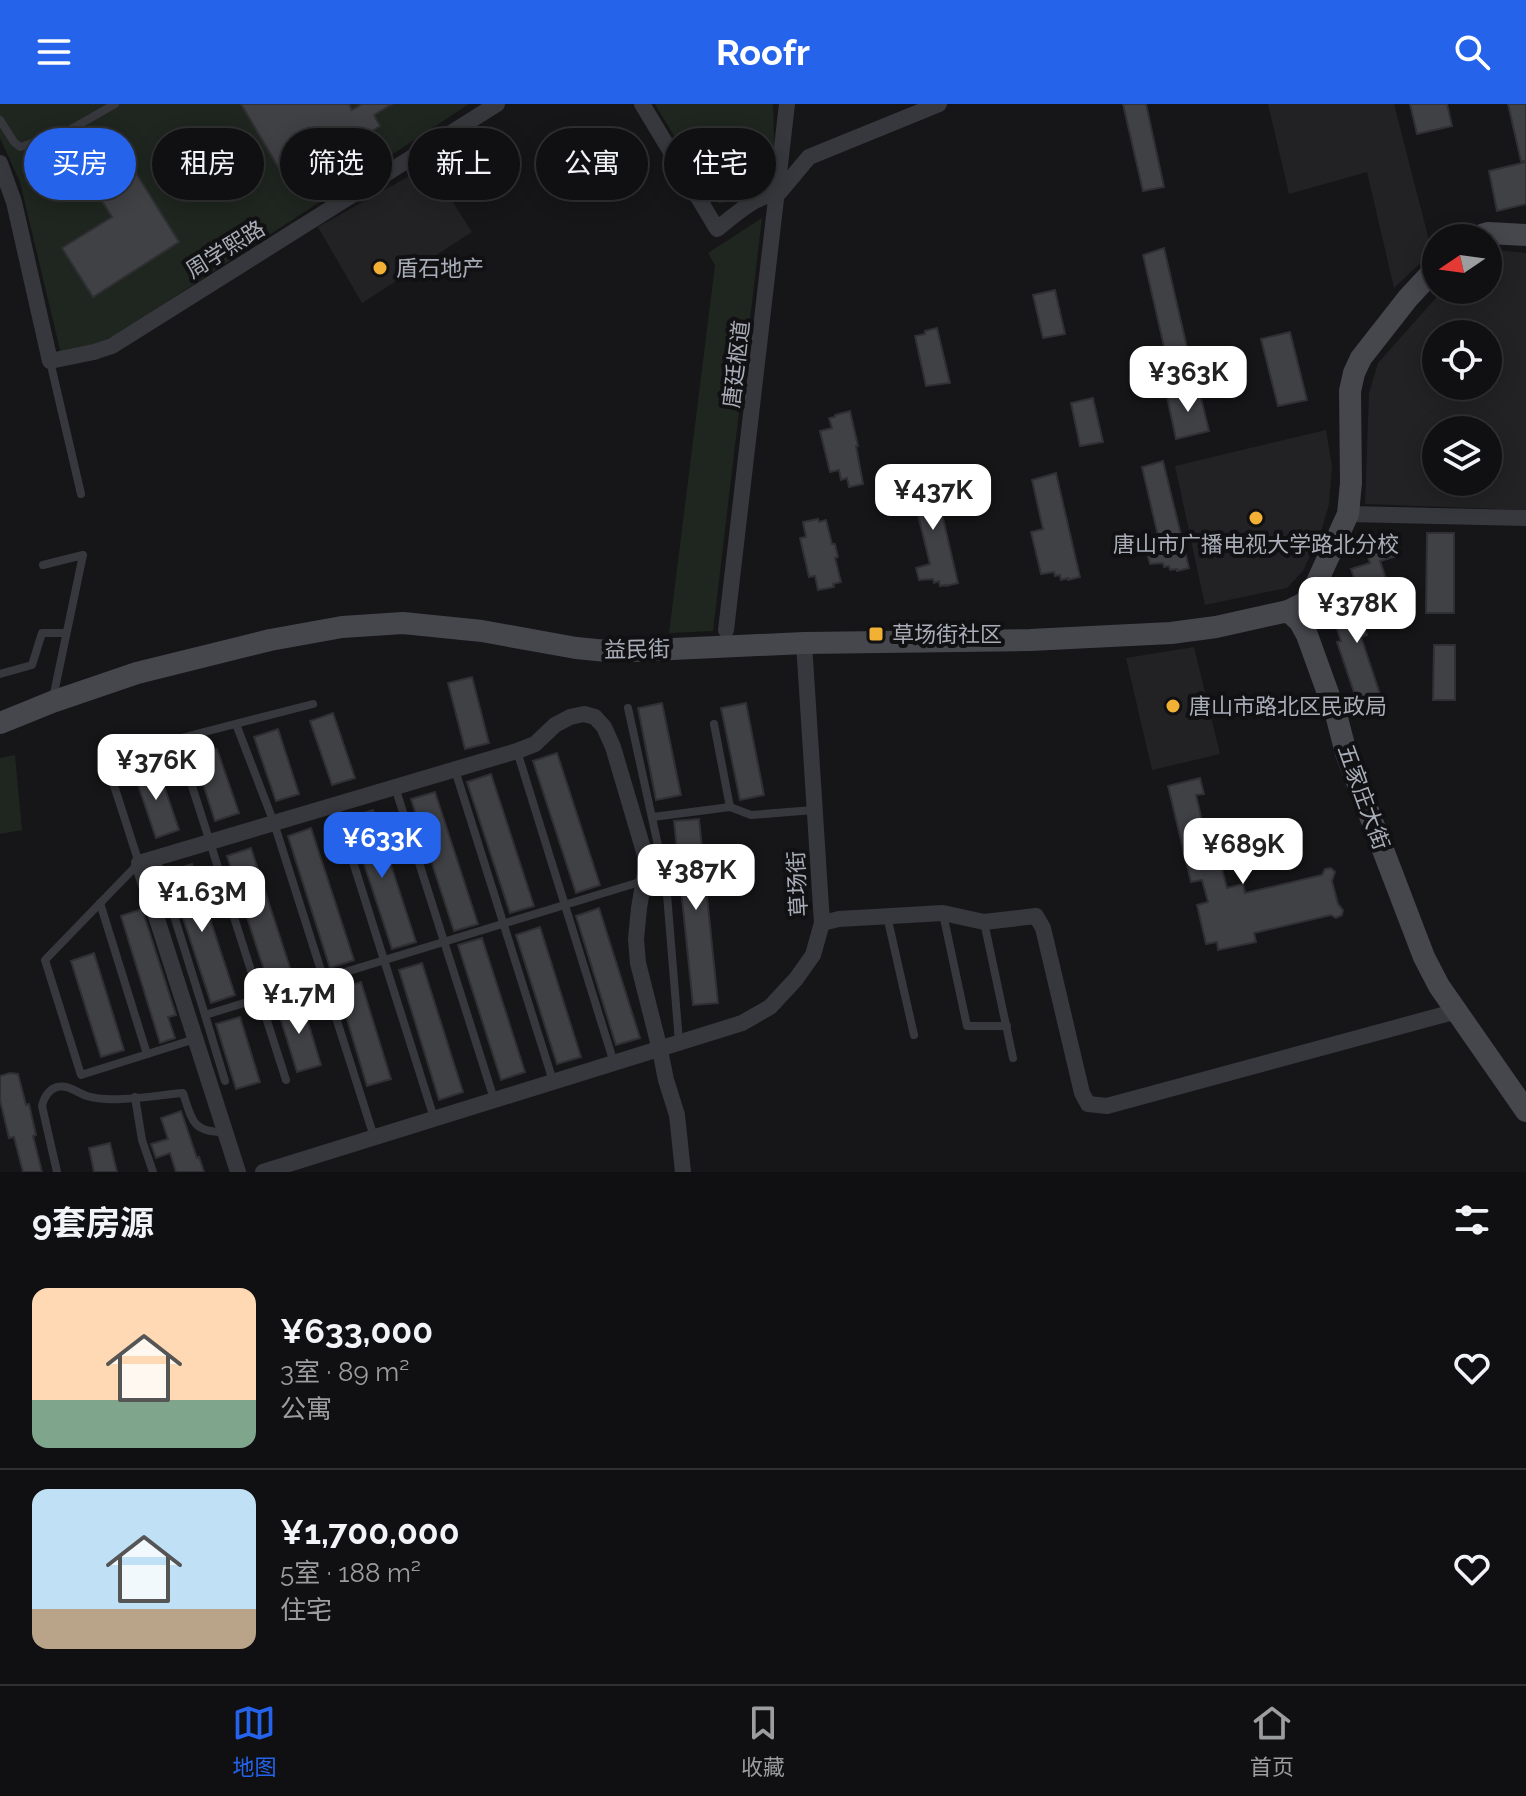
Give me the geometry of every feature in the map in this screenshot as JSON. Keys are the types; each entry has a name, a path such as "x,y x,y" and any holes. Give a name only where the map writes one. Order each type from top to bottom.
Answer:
{"street":[{"name":"周学熙路","path":"50,361 112,346 497,104"},
{"path":"642,104 717,229 758,199 767,194 778,194 809,157 939,104"},
{"name":"唐廷枢道","path":"726,630 787,104"},
{"path":"0,163 14,202 50,361"},
{"path":"1502,234 1526,235"},
{"path":"1288,611 1306,602 1312,593 1348,514 1351,483 1350,391 1354,373 1361,358 1422,283"},
{"path":"1348,514 1526,518"},
{"name":"益民街","path":"0,723 137,673 270,640 342,627 403,623 482,631 607,651 804,643 1030,640 1171,633 1216,627 1288,611"},
{"name":"五家庄大街","path":"1288,611 1300,622 1307,635 1337,718 1346,753 1424,957 1439,986 1526,1111"},
{"name":"草场街","path":"263,1172 660,1050 742,1023 770,1007 813,955 822,923 804,643"},
{"path":"238,1172 139,863 517,751 535,744 555,725 584,714 595,717 604,727 613,747 647,862 636,939 638,963 677,1115 683,1172"},
{"path":"822,923 839,919 943,913 984,922 1036,916 1043,928 1082,1093 1088,1104 1107,1106 1457,1011"}],"lane":[{"path":"0,120 20,147 56,136 115,104"},
{"path":"50,361 81,494"},
{"path":"43,565 83,555 52,702"},
{"path":"0,674 32,665 42,633 66,633"},
{"path":"195,1039 81,1075 45,960 139,863 110,773 150,746 313,704"},
{"path":"628,708 666,882 679,1043"},
{"path":"236,724 274,823 374,1138"},
{"path":"714,724 730,807"},
{"path":"177,739 286,1080"},
{"path":"517,751 614,1063"},
{"path":"455,770 553,1082"},
{"path":"395,787 494,1100"},
{"path":"335,805 434,1119"},
{"path":"653,817 730,807 751,815 814,810"},
{"path":"156,858 225,1081"},
{"path":"205,1015 645,880"},
{"path":"100,903 147,1054"},
{"path":"943,913 967,1026 1007,1026"},
{"path":"887,916 914,1035"},
{"path":"984,922 1013,1058"},
{"path":"57,1172 42,1106 44,1096 57,1087 66,1086 87,1096 103,1099 183,1093 197,1126 210,1132 225,1132"},
{"path":"135,1097 142,1140 153,1172"}],"shaded area":[{"path":"0,104 469,104 432,128 408,128 408,144 392,154 392,128 280,128 280,200 322,200 118,334 90,347 61,354 24,200 136,200 136,128 24,128 24,199 20,182 0,138"},
{"path":"655,104 773,104 774,128 669,128"},
{"path":"1268,104 1394,104 1425,224 1422,224 1422,261 1394,288 1367,172 1289,194"},
{"name":"盾石地产","path":"408,177 408,200 451,200 472,232 362,303 318,227 366,200 392,200 392,186"},
{"path":"762,218 713,631 669,633 715,265 708,253"},
{"path":"1502,250 1526,253 1526,510 1365,504 1369,393 1378,363 1431,304 1502,304"},
{"name":"唐山市广播电视大学路北分校","path":"1326,430 1332,466 1329,504 1321,532 1303,571 1287,588 1205,605 1175,466"},
{"name":"唐山市路北区民政局","path":"1194,647 1220,754 1152,770 1126,658"},
{"path":"15,755 22,830 0,834 0,758"}],"building":[{"path":"241,104 349,104 352,110 362,104 392,104 374,115 380,126 377,128 280,128 280,170 264,143 264,128 255,128"},
{"path":"1123,104 1146,104 1164,187 1143,191"},
{"path":"1410,104 1447,104 1452,126 1417,134"},
{"path":"1508,104 1526,104 1526,161 1521,161"},
{"path":"1526,162 1526,204 1497,211 1489,171"},
{"path":"136,173 179,242 93,297 62,248 112,217 101,200 136,200"},
{"path":"1164,248 1191,365 1169,368 1143,255"},
{"path":"1055,290 1065,334 1043,338 1033,295"},
{"path":"937,328 950,383 926,386 915,336"},
{"path":"1290,332 1307,400 1278,406 1261,339"},
{"path":"1199,390 1209,431 1176,439 1167,397"},
{"path":"1093,398 1103,442 1080,446 1071,403"},
{"path":"850,411 863,484 849,487 847,478 841,480 839,470 830,472 820,431 832,428 829,418"},
{"path":"1163,461 1189,568 1177,571 1170,570 1169,566 1164,567 1163,563 1150,564 1147,552 1161,549 1142,467"},
{"path":"932,471 958,583 946,586 940,586 939,581 934,583 933,579 919,580 916,568 930,564 909,478"},
{"path":"1056,473 1080,577 1068,580 1061,580 1060,575 1055,576 1054,572 1041,574 1031,532 1043,529 1032,480"},
{"path":"818,519 819,522 826,520 832,544 835,544 841,582 833,584 834,587 818,590 815,576 809,577 800,538 806,537 803,522"},
{"path":"1392,531 1400,555 1380,561 1387,582 1359,592 1351,569 1370,563 1363,541"},
{"path":"1427,533 1454,533 1454,613 1426,613"},
{"path":"1367,590 1374,610 1360,614 1367,635 1361,637 1380,694 1357,701 1337,642 1341,641 1335,623 1346,619 1339,599"},
{"path":"1434,645 1455,645 1455,700 1433,700"},
{"path":"472,677 489,743 465,749 448,683"},
{"path":"662,703 681,795 656,800 638,708"},
{"path":"746,703 764,795 740,800 721,708"},
{"path":"333,713 355,778 332,785 310,721"},
{"path":"278,729 299,794 276,801 254,737"},
{"path":"217,749 239,813 215,821 194,756"},
{"path":"557,753 600,885 576,893 533,761"},
{"path":"157,765 179,830 156,838 134,773"},
{"path":"491,774 534,906 510,913 467,782"},
{"path":"1200,778 1204,794 1196,795 1211,860 1219,858 1227,888 1243,884 1245,893 1322,875 1325,869 1331,868 1335,872 1332,881 1342,915 1254,933 1256,942 1218,950 1217,942 1206,944 1197,905 1208,902 1202,880 1191,882 1168,786"},
{"path":"435,792 478,924 454,931 411,799"},
{"path":"373,810 416,942 392,949 349,818"},
{"path":"699,819 718,1003 693,1005 674,821"},
{"path":"311,828 354,960 330,968 288,836"},
{"path":"251,848 294,980 270,988 227,856"},
{"path":"192,864 235,995 211,1003 168,872"},
{"path":"599,908 640,1038 616,1045 576,916"},
{"path":"142,909 176,1015 168,1017 175,1038 160,1043 121,916"},
{"path":"540,927 581,1057 557,1064 516,935"},
{"path":"482,938 525,1072 501,1080 458,945"},
{"path":"94,953 124,1050 101,1057 71,961"},
{"path":"422,963 463,1092 439,1100 399,970"},
{"path":"361,982 391,1079 367,1086 338,989"},
{"path":"301,999 321,1065 297,1072 277,1007"},
{"path":"240,1017 260,1082 236,1089 216,1024"},
{"path":"18,1074 26,1105 29,1104 42,1172 23,1172 14,1137 9,1138 0,1100 0,1076"},
{"path":"181,1111 204,1172 176,1172 170,1153 156,1158 151,1144 168,1139 161,1118"},
{"path":"110,1143 117,1172 94,1172 89,1148"}],"place":[{"name":"盾石地产","path":"380,268"},
{"name":"唐山市广播电视大学路北分校","path":"1256,518"},
{"name":"草场街社区","path":"876,634"},
{"name":"唐山市路北区民政局","path":"1173,706"}]}
